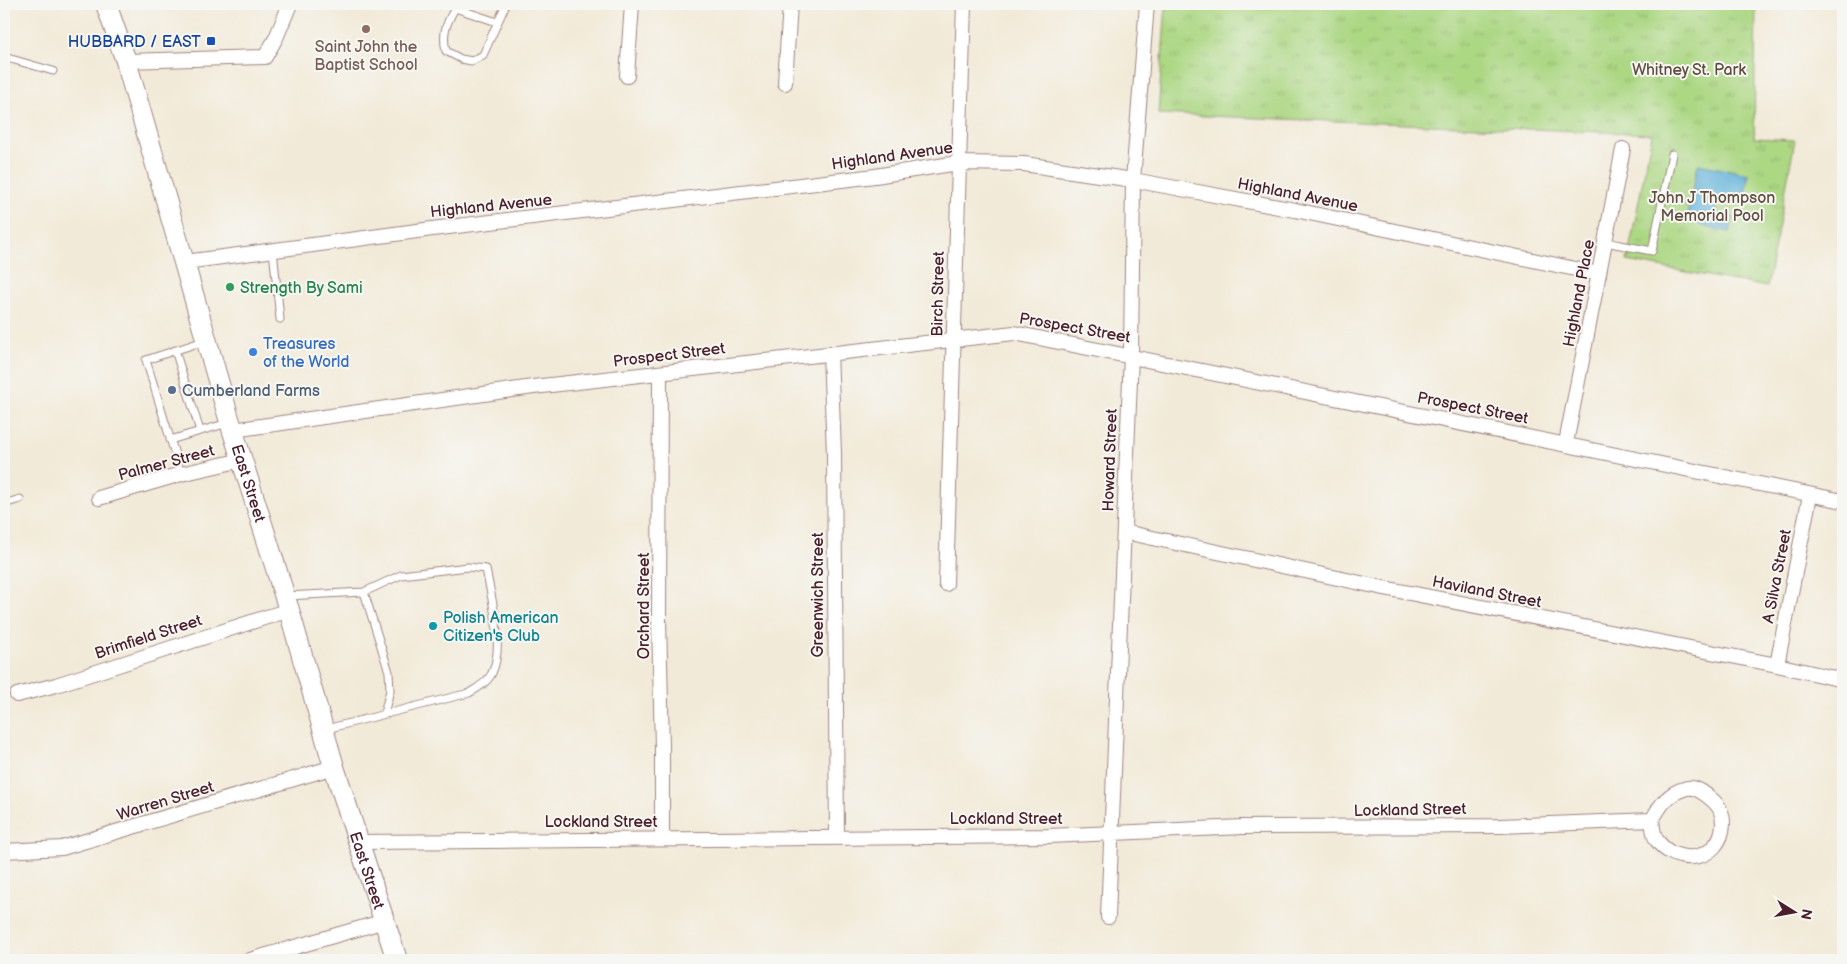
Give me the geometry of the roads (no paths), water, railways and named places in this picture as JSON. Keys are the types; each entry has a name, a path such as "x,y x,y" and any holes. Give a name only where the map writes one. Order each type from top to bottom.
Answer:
{"main road":[{"name":"East Street","path":"106,4 126,62 334,767 397,960"}],"street":[{"path":"126,62 265,57 276,38 290,4"},
{"path":"627,76 632,4"},
{"path":"785,84 790,4"},
{"name":"Birch Street","path":"946,584 964,4"},
{"name":"Howard Street","path":"1108,917 1125,532 1131,355 1133,180 1147,4"},
{"name":"Highland Place","path":"1566,443 1623,149"},
{"name":"Highland Avenue","path":"185,262 614,208 661,200 875,176 958,164 1024,164 1133,180 1295,210 1599,274"},
{"name":"Prospect Street","path":"232,426 534,388 1014,332 1843,501"},
{"name":"Greenwich Street","path":"830,353 834,453 837,836"},
{"name":"Orchard Street","path":"660,374 659,620 662,838"},
{"name":"Palmer Street","path":"99,498 181,474 242,460"},
{"name":"A Silva Street","path":"1777,665 1810,495"},
{"name":"Haviland Street","path":"1125,532 1379,587 1777,665 1843,680"},
{"name":"Brimfield Street","path":"16,695 56,685 287,603"},
{"name":"Warren Street","path":"4,851 62,848 334,767"},
{"path":"1690,787 1705,794 1717,803 1723,815 1722,832 1717,846 1706,854 1692,857 1676,855 1663,847 1655,837 1652,820 1662,801 1676,790 1690,787"},
{"name":"Lockland Street","path":"360,842 1112,834 1243,827 1493,826 1652,820"},
{"path":"250,960 385,921"}],"lane":[{"path":"497,22 455,8 445,26 443,37 446,51 461,59 472,61 482,55 506,4"},
{"path":"4,57 53,72"},
{"path":"1605,242 1652,252 1672,154"},
{"path":"273,250 280,320"},
{"path":"181,474 146,360 207,340"},
{"path":"175,350 200,431"},
{"path":"170,440 200,431 232,426"},
{"path":"4,504 20,499"},
{"path":"287,603 364,592 401,575 468,567 486,569 498,657 492,674 481,686 469,693 323,730"},
{"path":"364,592 389,672 390,690 384,714"}],"water":[{"path":"1698,164 1749,174 1743,203 1718,198 1715,214 1733,217 1730,232 1699,224 1694,221 1688,211"}],"place":[{"name":"Saint John the Baptist School","path":"366,29"},
{"name":"HUBBARD / EAST","path":"211,41"},
{"name":"Strength By Sami","path":"230,287"},
{"name":"Treasures of the World","path":"253,352"},
{"name":"Cumberland Farms","path":"172,390"},
{"name":"Polish American Citizen's Club","path":"433,626"}],"park label":[{"name":"Whitney St. Park","path":"1689,69"},
{"name":"John J Thompson Memorial Pool","path":"1712,206"}]}
